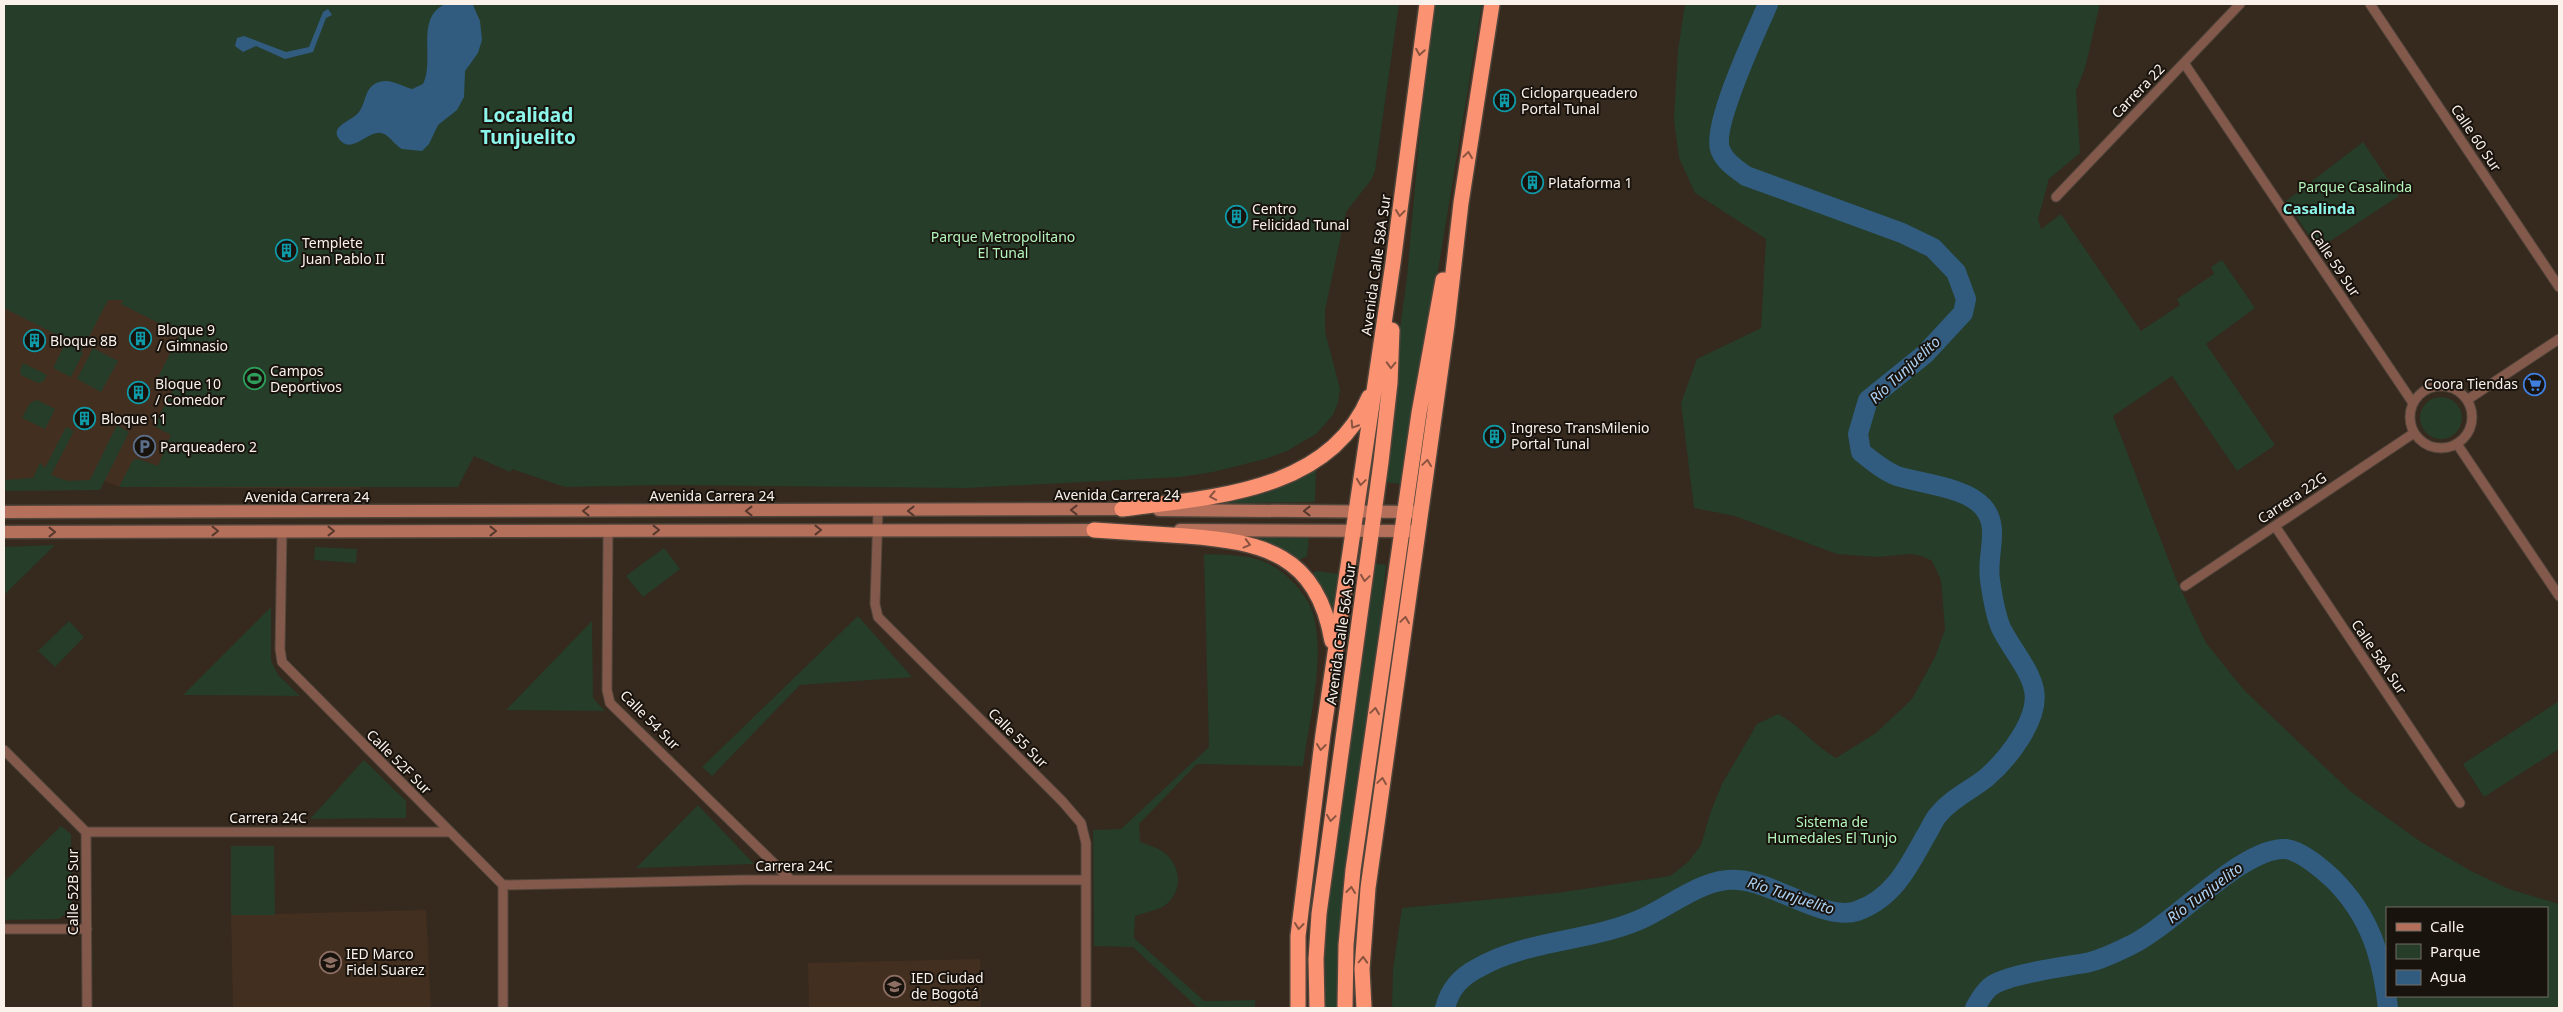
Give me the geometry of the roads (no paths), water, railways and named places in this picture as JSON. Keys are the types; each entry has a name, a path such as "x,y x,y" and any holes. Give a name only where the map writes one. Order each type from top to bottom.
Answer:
{"highway":[{"name":"Avenida Calle 58A Sur","path":"1353,530 1393,263 1427,4"},
{"path":"1364,1008 1364,924 1375,833 1446,325 1461,203 1492,4"},
{"path":"1345,1008 1344,969 1349,905 1401,531 1434,322 1461,203"},
{"name":"Avenida Calle 56A Sur","path":"1317,1008 1317,931 1324,864 1375,511 1390,382 1393,263"},
{"path":"1122,509 1230,492 1263,484 1310,465 1323,457 1347,435 1366,404 1375,382"},
{"path":"1094,530 1226,539 1244,542 1280,556 1310,583 1323,605 1329,622 1333,664"},
{"name":"Avenida Calle 56A Sur","path":"1298,1008 1298,936 1333,664 1353,530"},
{"path":"1365,783 1375,833"},
{"path":"1303,1008 1316,975"}],"main road":[{"name":"Avenida Carrera 24","path":"4,512 1122,509 1420,512"},
{"path":"4,532 608,530 1417,531"}],"street":[{"name":"Carrera 22","path":"2056,197 2240,4"},
{"name":"Calle 60 Sur","path":"2370,4 2559,287"},
{"name":"Calle 59 Sur","path":"2184,63 2413,403"},
{"path":"2467,400 2559,339"},
{"path":"2443,386 2453,388 2467,400 2471,408 2471,426 2467,435 2457,444 2443,449 2434,448 2425,444 2414,433 2410,422 2413,403 2425,390 2443,386"},
{"name":"Carrera 22G","path":"2185,586 2414,433"},
{"path":"2457,444 2559,596"},
{"name":"Calle 55 Sur","path":"878,511 875,604 878,618 1079,819 1085,836 1086,1008"},
{"name":"Calle 58A Sur","path":"2275,526 2460,803"},
{"name":"Calle 54 Sur","path":"608,530 607,690 610,702 696,784 791,880"},
{"name":"Calle 52F Sur","path":"282,531 280,649 282,662 503,885"},
{"name":"Calle 52B Sur","path":"4,750 86,832 88,1008"},
{"name":"Carrera 24C","path":"86,832 450,832"},
{"name":"Carrera 24C","path":"503,885 791,880 1086,880"},
{"path":"503,885 503,1008"},
{"path":"4,928 87,929"}],"water":[{"path":"445,4 473,5 480,21 482,40 478,53 465,71 464,97 457,110 438,125 429,144 422,151 402,149 381,133 371,135 351,145 342,142 338,137 338,128 359,112 368,91 374,84 388,81 412,89 423,84 427,63 428,29 436,10"},
{"path":"328,9 332,15 326,18 313,52 285,59 256,46 243,52 235,46 237,38 244,36 286,52 309,47 323,12"}],"waterway":[{"name":"Río Tunjuelito","path":"1445,1008 1453,989 1461,980 1497,959 1537,946 1599,933 1639,920 1712,883 1725,880 1752,882 1815,907 1845,913 1857,911 1870,905 1890,890 1906,871 1935,819 1944,808 1986,778 2003,761 2020,738 2032,713 2035,701 2032,682 2001,628 1997,617 1989,571 1991,523 1983,507 1975,500 1955,491 1892,474 1861,452 1858,434 1868,400 1925,354 1963,313 1966,299 1956,272 1933,248 1902,233 1746,176 1727,161 1720,149 1719,137 1729,99 1768,4"},
{"name":"Río Tunjuelito","path":"1975,1008 1985,992 1998,982 2035,972 2090,962 2127,947 2145,937 2249,860 2268,852 2286,849 2299,853 2323,870 2346,893 2357,908 2366,923 2378,955 2386,995"},
{"name":"Río Tunjuelito","path":"2386,997 2388,1008"}],"place":[{"name":"Cicloparqueadero Portal Tunal","path":"1505,101"},
{"name":"Plataforma 1","path":"1532,183"},
{"name":"Centro Felicidad Tunal","path":"1236,217"},
{"name":"Templete Juan Pablo II","path":"286,251"},
{"name":"Bloque 9 / Gimnasio","path":"141,338"},
{"name":"Bloque 8B","path":"34,341"},
{"name":"Campos Deportivos","path":"254,379"},
{"name":"Coora Tiendas","path":"2534,384"},
{"name":"Bloque 10 / Comedor","path":"139,392"},
{"name":"Bloque 11","path":"85,419"},
{"name":"Ingreso TransMilenio Portal Tunal","path":"1495,436"},
{"name":"Parqueadero 2","path":"144,447"},
{"name":"IED Marco Fidel Suarez","path":"330,962"},
{"name":"IED Ciudad de Bogotá","path":"895,986"}],"district":[{"name":"Localidad Tunjuelito","path":"528,126"},
{"name":"Casalinda","path":"2319,209"}],"park label":[{"name":"Parque Casalinda","path":"2355,187"},
{"name":"Parque Metropolitano El Tunal","path":"1003,246"},
{"name":"Sistema de Humedales El Tunjo","path":"1832,830"}]}
